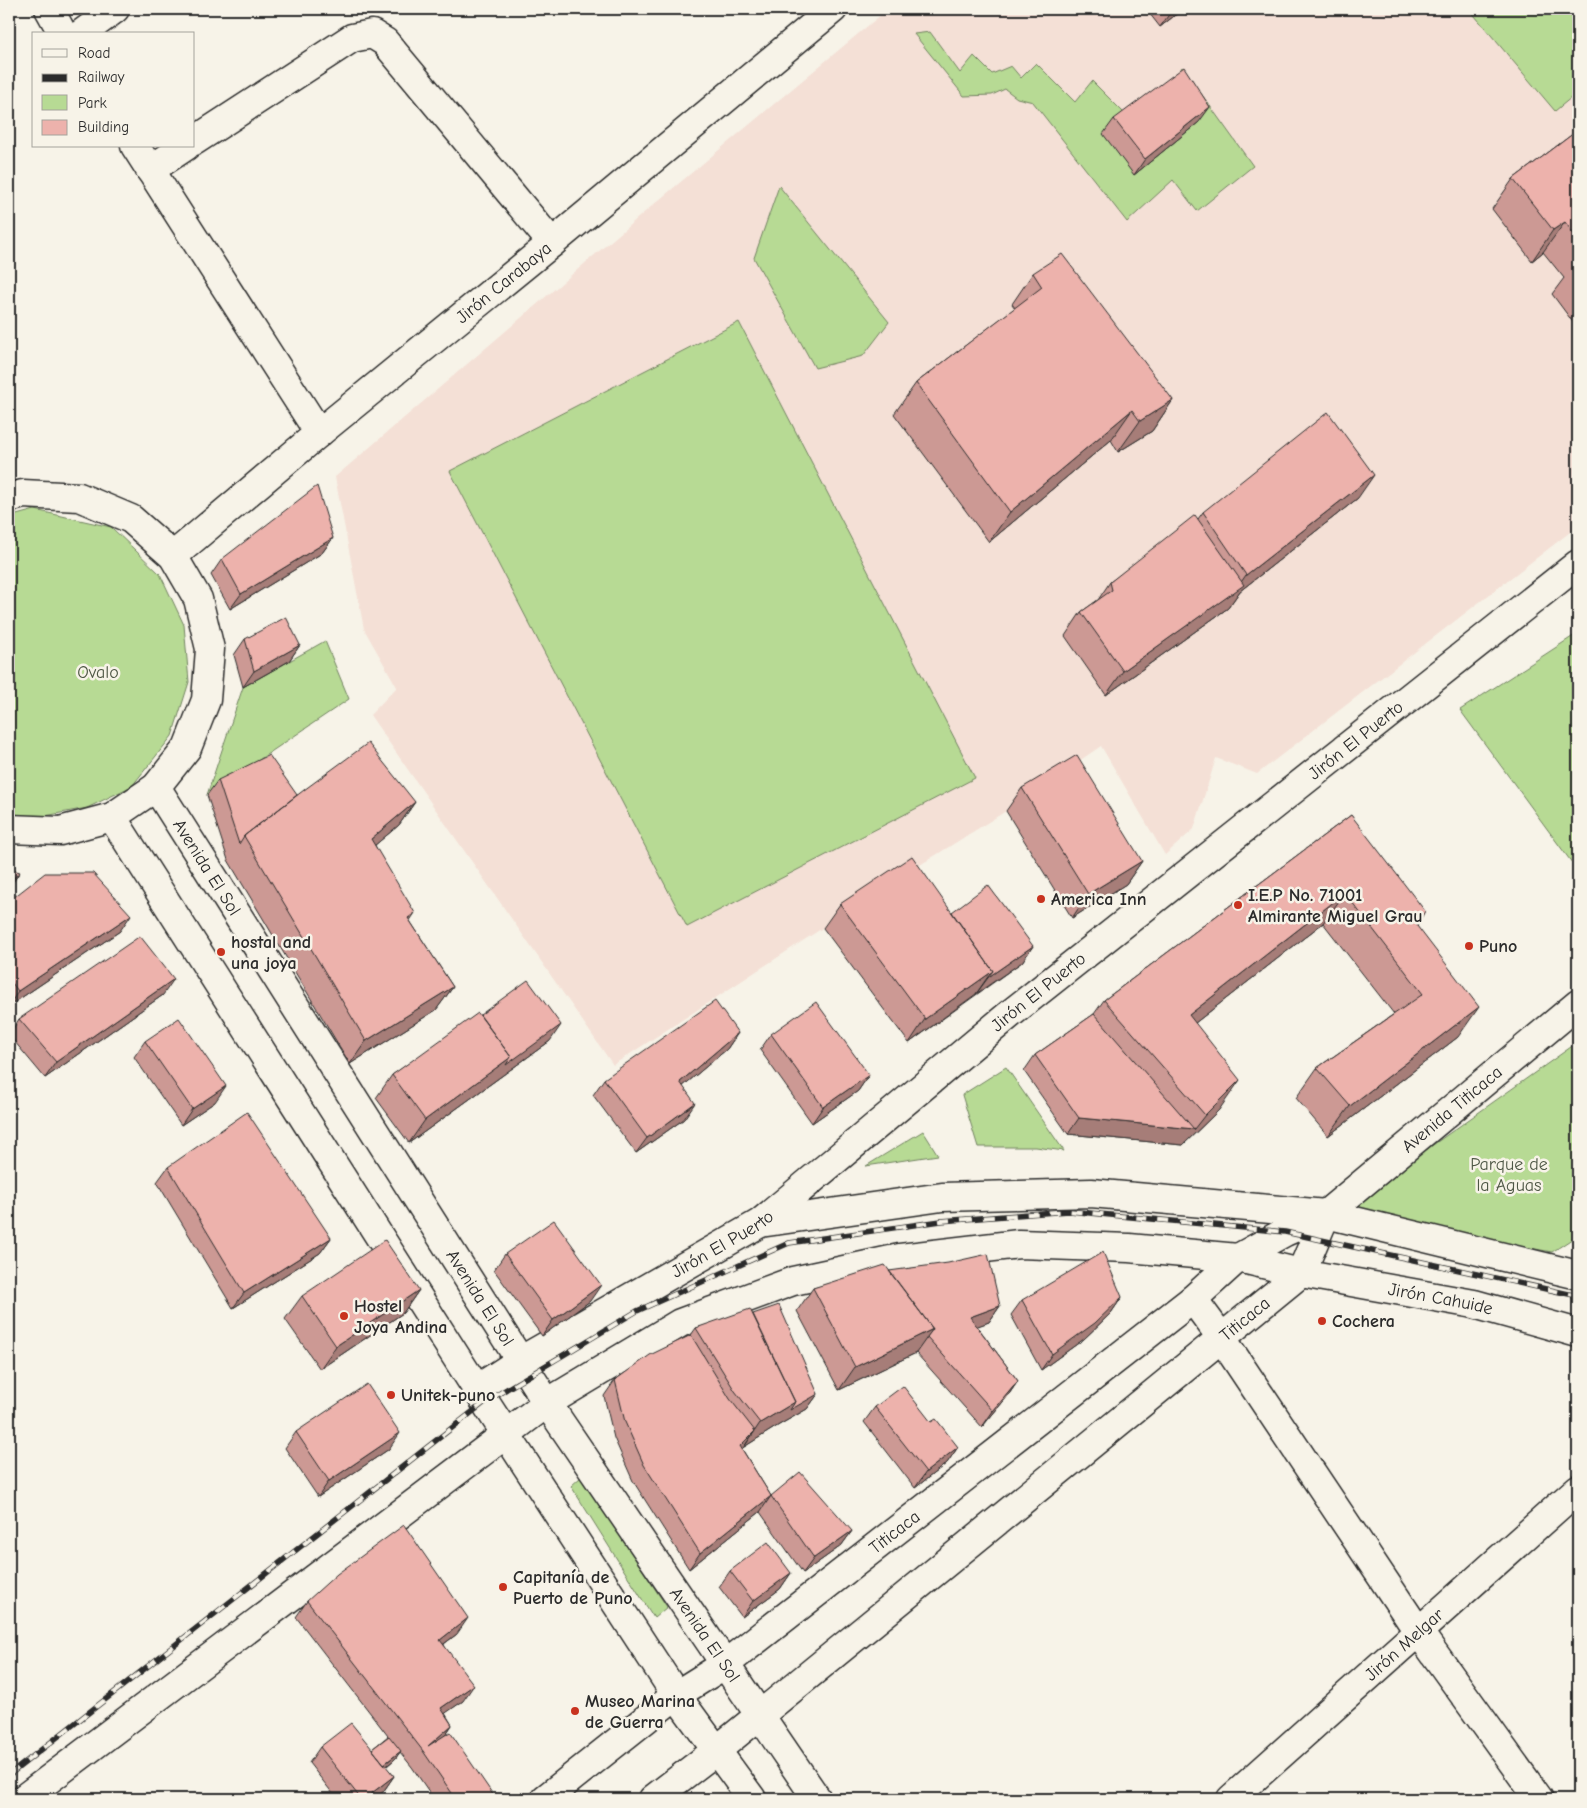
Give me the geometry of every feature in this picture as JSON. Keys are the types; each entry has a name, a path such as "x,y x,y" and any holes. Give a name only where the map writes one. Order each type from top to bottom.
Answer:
{"street":[{"path":"49,9 63,32"},
{"path":"84,32 114,9"},
{"name":"Jirón Carabaya","path":"173,556 319,433 552,243 833,9"},
{"path":"195,140 352,38 372,34 385,42 552,243"},
{"path":"136,148 319,433"},
{"path":"150,170 183,148"},
{"path":"9,498 23,494 79,497 131,519 173,556 198,600 210,649 206,700 188,748 156,787 112,817 60,832 9,829"},
{"name":"Jirón El Puerto","path":"478,1389 520,1361 760,1223 1010,1014 1578,564"},
{"name":"Avenida El Sol","path":"156,787 546,1403 817,1799"},
{"path":"112,817 676,1695 752,1799"},
{"name":"Avenida Titicaca","path":"1326,1214 1578,1004"},
{"path":"760,1223 942,1197 1091,1193 1326,1214 1578,1276"},
{"path":"1301,1273 1326,1214"},
{"name":"Titicaca","path":"545,1799 676,1695 724,1664 1193,1299 1238,1258 1285,1232 1326,1214"},
{"name":"Jirón Cahuide","path":"23,1799 546,1403 680,1323 794,1281 900,1258 1019,1244 1129,1248 1238,1258 1301,1273 1474,1304 1578,1333"},
{"name":"Titicaca","path":"654,1799 717,1750 1301,1273"},
{"path":"1193,1299 1221,1337 1418,1631 1539,1799"},
{"name":"Jirón Melgar","path":"1231,1799 1578,1489"}],"shaded area":[{"path":"888,9 1578,9 1578,526 1257,774 1216,758 1194,829 1165,855 1101,746 1006,811 896,880 613,1065 370,715 397,687 364,629 335,477 653,205"}],"green space":[{"path":"1469,9 1578,9 1578,92 1555,111"},
{"path":"930,32 960,73 974,56 992,74 1011,66 1021,78 1036,63 1075,102 1092,81 1127,116 1173,83 1182,67 1253,166 1197,211 1173,180 1127,222 1033,102 1017,98 1005,89 992,95 964,96 914,34"},
{"path":"779,186 889,322 863,356 815,368 754,258"},
{"path":"739,322 975,778 687,927 450,471"},
{"name":"Ovalo","path":"35,510 111,527 160,574 184,625 189,682 172,736 132,786 87,808 45,816 9,815 9,517"},
{"path":"1578,633 1578,871 1460,710"},
{"path":"325,641 349,699 207,795 243,687"},
{"name":"Parque de la Aguas","path":"1578,1042 1578,1235 1552,1252 1337,1213"},
{"path":"1006,1067 1064,1151 1036,1147 978,1147 962,1095"},
{"path":"923,1131 938,1155 866,1166"},
{"path":"581,1477 667,1607 654,1618 571,1486"}],"building":[{"path":"1184,67 1210,107 1145,159 1114,119"},
{"path":"1578,130 1578,240 1565,222 1553,230 1513,179"},
{"path":"1062,254 1173,400 1140,421 1132,410 1010,512 916,383 1042,287 1033,273"},
{"path":"1578,261 1578,270 1573,264"},
{"path":"1328,412 1374,475 1246,575 1203,512"},
{"path":"317,486 333,538 241,594 222,559"},
{"path":"1195,515 1244,585 1123,671 1081,612 1112,590 1110,582"},
{"path":"286,617 300,645 254,671 245,639"},
{"path":"368,743 415,802 371,839 415,913 408,918 453,987 366,1041 244,836"},
{"path":"269,755 297,795 244,836 239,844 218,780"},
{"path":"1077,755 1142,861 1088,894 1022,788"},
{"path":"1351,815 1425,911 1417,926 1479,1007 1350,1106 1317,1068 1423,994 1345,893 1189,1015 1240,1080 1205,1115 1104,1000"},
{"path":"912,856 993,971 925,1019 840,904"},
{"path":"9,869 20,872 9,882"},
{"path":"45,873 93,873 131,915 18,991 9,979 9,901"},
{"path":"988,885 1033,946 987,978 993,971 952,912"},
{"path":"140,936 174,979 56,1062 19,1019"},
{"path":"528,980 561,1025 506,1065 511,1057 480,1015"},
{"path":"715,1001 738,1033 680,1082 695,1103 647,1138 604,1079"},
{"path":"816,1002 869,1075 823,1107 771,1034"},
{"path":"478,1013 511,1057 425,1120 392,1075"},
{"path":"1094,1014 1194,1129 1079,1118 1035,1055"},
{"path":"179,1018 226,1086 192,1109 145,1041"},
{"path":"247,1112 331,1238 244,1293 168,1167"},
{"path":"554,1220 601,1285 553,1320 505,1254"},
{"name":"Hostel Joya Andina","path":"385,1240 419,1290 336,1346 302,1296"},
{"path":"1103,1252 1122,1297 1095,1323 1052,1354 1022,1300"},
{"path":"988,1254 1000,1306 970,1317 1018,1381 993,1411 927,1337 933,1329 889,1271 948,1263"},
{"path":"885,1265 933,1329 855,1367 813,1288"},
{"path":"779,1305 818,1394 790,1410 795,1402 753,1314"},
{"path":"750,1309 795,1402 760,1423 735,1391 696,1328"},
{"path":"691,1335 730,1399 755,1431 740,1446 771,1496 700,1553 644,1465 625,1422 615,1380 650,1355"},
{"path":"367,1384 400,1433 329,1481 296,1432"},
{"path":"903,1386 931,1422 936,1419 958,1447 926,1472 875,1407"},
{"path":"800,1472 852,1531 814,1558 771,1496"},
{"path":"404,1525 468,1618 440,1640 474,1685 441,1708 452,1725 428,1746 450,1732 496,1799 456,1799 423,1751 307,1601 337,1574"},
{"path":"768,1542 791,1573 753,1601 730,1571"},
{"path":"351,1723 394,1776 364,1799 361,1799 320,1747"},
{"path":"389,1736 401,1751 384,1764 372,1749"}],"railway":[{"path":"9,1775 485,1402 637,1311 789,1243 941,1221 1069,1211 1285,1232 1578,1296"}],"place":[{"name":"America Inn","path":"1041,899"},
{"name":"I.E.P No. 71001 Almirante Miguel Grau","path":"1238,905"},
{"name":"Puno","path":"1469,946"},
{"name":"hostal and una joya","path":"221,952"},
{"name":"Hostel Joya Andina","path":"344,1316"},
{"name":"Cochera","path":"1322,1321"},
{"name":"Unitek-puno","path":"391,1395"},
{"name":"Capitanía de Puerto de Puno","path":"503,1587"},
{"name":"Museo Marina de Guerra","path":"575,1711"}]}
